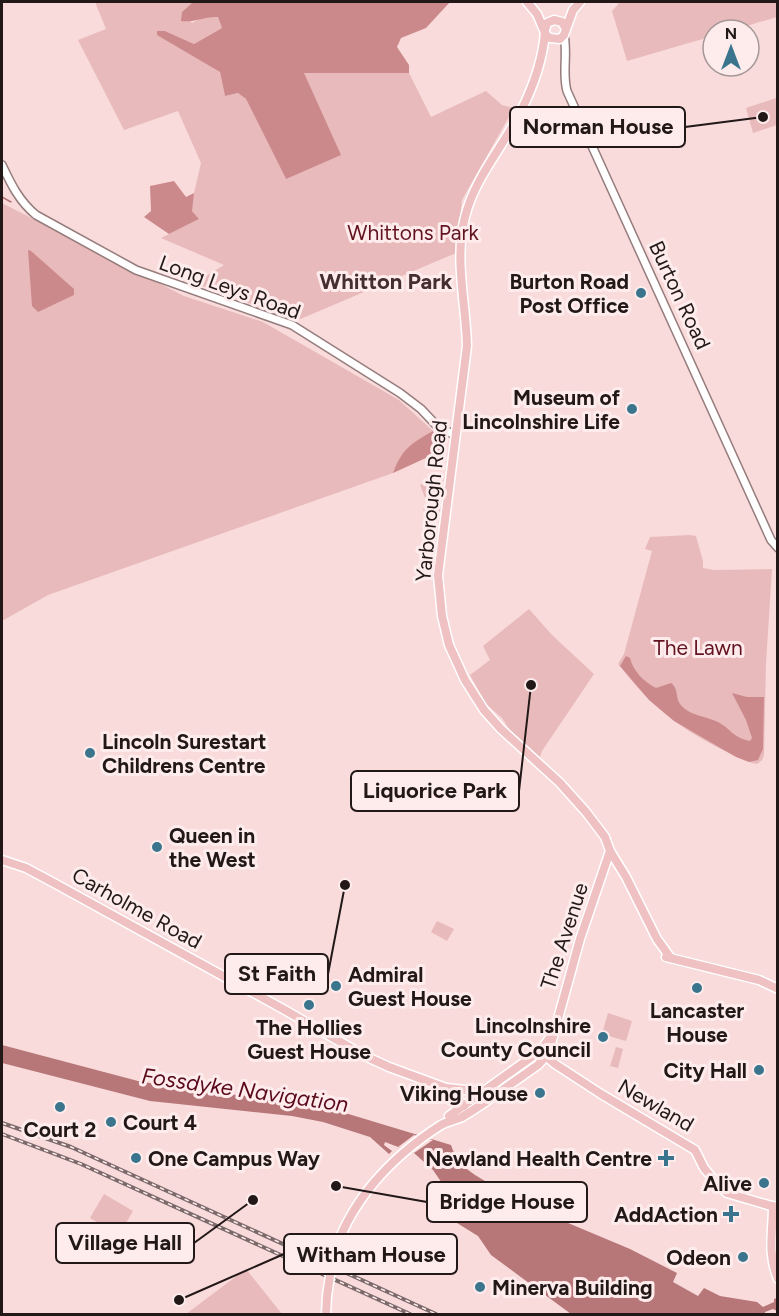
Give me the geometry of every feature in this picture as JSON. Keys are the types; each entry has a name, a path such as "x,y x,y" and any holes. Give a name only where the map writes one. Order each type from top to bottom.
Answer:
{"main road":[{"path":"527,2 537,14 548,37 561,36"},
{"path":"544,51 561,36 573,10 580,2"},
{"path":"544,51 547,23 573,10"},
{"path":"537,14 562,22 561,36"},
{"name":"Yarborough Road","path":"544,51 521,111 483,173 473,192 465,216 460,257 467,322 467,346 438,575 442,616 450,645 465,680 492,719 560,783 605,837 610,851 660,944 663,955 759,980 777,989"},
{"name":"The Avenue","path":"543,1054 553,1033 583,929 609,860 610,851"},
{"name":"Carholme Road","path":"2,860 26,868 54,883 283,1008 365,1056 451,1090 472,1105"},
{"path":"326,1314 332,1262 359,1204 381,1174 403,1153 447,1120 507,1087 528,1072 543,1054"},
{"path":"472,1105 484,1092 543,1054"},
{"name":"Newland","path":"543,1054 624,1108 691,1147 698,1154 709,1174 727,1193 775,1207"},
{"path":"447,1120 451,1090 484,1092"},
{"path":"775,1207 770,1246 777,1279"}],"street":[{"name":"Burton Road","path":"561,36 566,53 564,79 567,91 771,540 777,548"},
{"name":"Long Leys Road","path":"2,165 17,196 27,208 36,214 136,270 292,325 400,393 421,409 438,428 455,435"}],"green space":[{"name":"Whittons Park","path":"95,2 193,2 182,12 192,23 205,16 218,17 222,28 194,44 165,31 199,59 220,72 225,96 238,93 246,99 286,179 304,73 409,73 431,117 486,91 502,105 514,108 462,200 456,253 291,323 269,311 195,283 224,265 161,238 199,219 191,206 201,163 178,111 124,130 78,40 106,29"},
{"path":"620,2 777,2 777,17 761,22 761,18 701,18 701,39 627,61 612,11"},
{"path":"776,98 777,125 753,133 746,108"},
{"path":"2,203 184,296 263,322 399,400 433,431 441,451 393,473 48,595 2,621"},
{"path":"444,476 440,511 430,515 423,510 427,503 420,485"},
{"name":"The Lawn","path":"696,536 703,568 714,570 772,569 766,663 764,755 757,764 711,744 672,719 645,695 618,664 624,654 652,551 645,549 650,537"},
{"path":"529,609 552,635 594,674 540,757 486,704 470,675 490,660 483,646"},
{"path":"437,921 454,929 447,941 431,932"},
{"path":"608,1013 632,1021 626,1041 602,1034"},
{"path":"616,1047 623,1049 618,1068 610,1066"},
{"path":"104,1194 133,1211 119,1235 90,1218"},
{"path":"246,1269 282,1314 186,1314"}],"shaded area":[{"path":"193,2 450,2 426,28 401,38 397,47 409,65 409,73 304,73 341,155 286,179 246,99 238,93 225,96 220,72 157,35 157,31 165,31 194,44 222,28 218,17 181,21 182,12"},
{"path":"174,181 186,197 194,193 192,211 199,219 169,234 144,217 151,211 150,186"},
{"path":"28,250 74,289 74,295 38,312 32,306"},
{"path":"433,431 441,451 393,473 408,448"},
{"path":"626,656 630,658 636,672 647,683 656,688 671,683 684,708 718,722 744,740 750,741 752,738 746,720 732,693 747,697 764,697 763,749 758,760 749,762 736,757 674,721 649,700 620,666"},
{"path":"2,1045 138,1081 196,1091 258,1097 289,1096 451,1145 461,1163 475,1175 509,1196 508,1203 539,1217 549,1215 630,1249 677,1273 673,1282 698,1296 704,1288 720,1296 757,1302 763,1307 777,1298 777,1311 773,1309 765,1314 571,1314 491,1255 478,1236 457,1223 463,1214 433,1170 414,1153 385,1142 384,1145 392,1151 389,1154 370,1137 323,1122 292,1116 150,1101 2,1063"}],"pier":[{"path":"414,1135 433,1140 414,1153 398,1147"}],"waterway":[{"path":"2,197 11,202"}],"railway":[{"path":"2,1123 71,1147 436,1314"},
{"path":"2,1134 81,1164 410,1314"}],"place":[{"name":"Norman House","path":"763,117"},
{"name":"Burton Road Post Office","path":"641,293"},
{"name":"Museum of Lincolnshire Life","path":"632,409"},
{"name":"Liquorice Park","path":"531,685"},
{"name":"Lincoln Surestart Childrens Centre","path":"90,753"},
{"name":"Queen in the West","path":"157,847"},
{"name":"St Faith","path":"345,885"},
{"name":"Admiral Guest House","path":"336,986"},
{"name":"Lancaster House","path":"697,988"},
{"name":"The Hollies Guest House","path":"309,1005"},
{"name":"Lincolnshire County Council","path":"603,1037"},
{"name":"City Hall","path":"759,1070"},
{"name":"Viking House","path":"540,1093"},
{"name":"Court 2","path":"60,1107"},
{"name":"Court 4","path":"111,1122"},
{"name":"One Campus Way","path":"136,1158"},
{"name":"Newland Health Centre","path":"666,1158"},
{"name":"Alive","path":"764,1183"},
{"name":"Bridge House","path":"336,1186"},
{"name":"Village Hall","path":"253,1200"},
{"name":"AddAction","path":"731,1214"},
{"name":"Odeon","path":"743,1257"},
{"name":"Minerva Building","path":"480,1287"},
{"name":"Witham House","path":"179,1300"}],"district":[{"name":"Whitton Park","path":"386,281"}],"water label":[{"name":"Fossdyke Navigation","path":"245,1090"}]}
